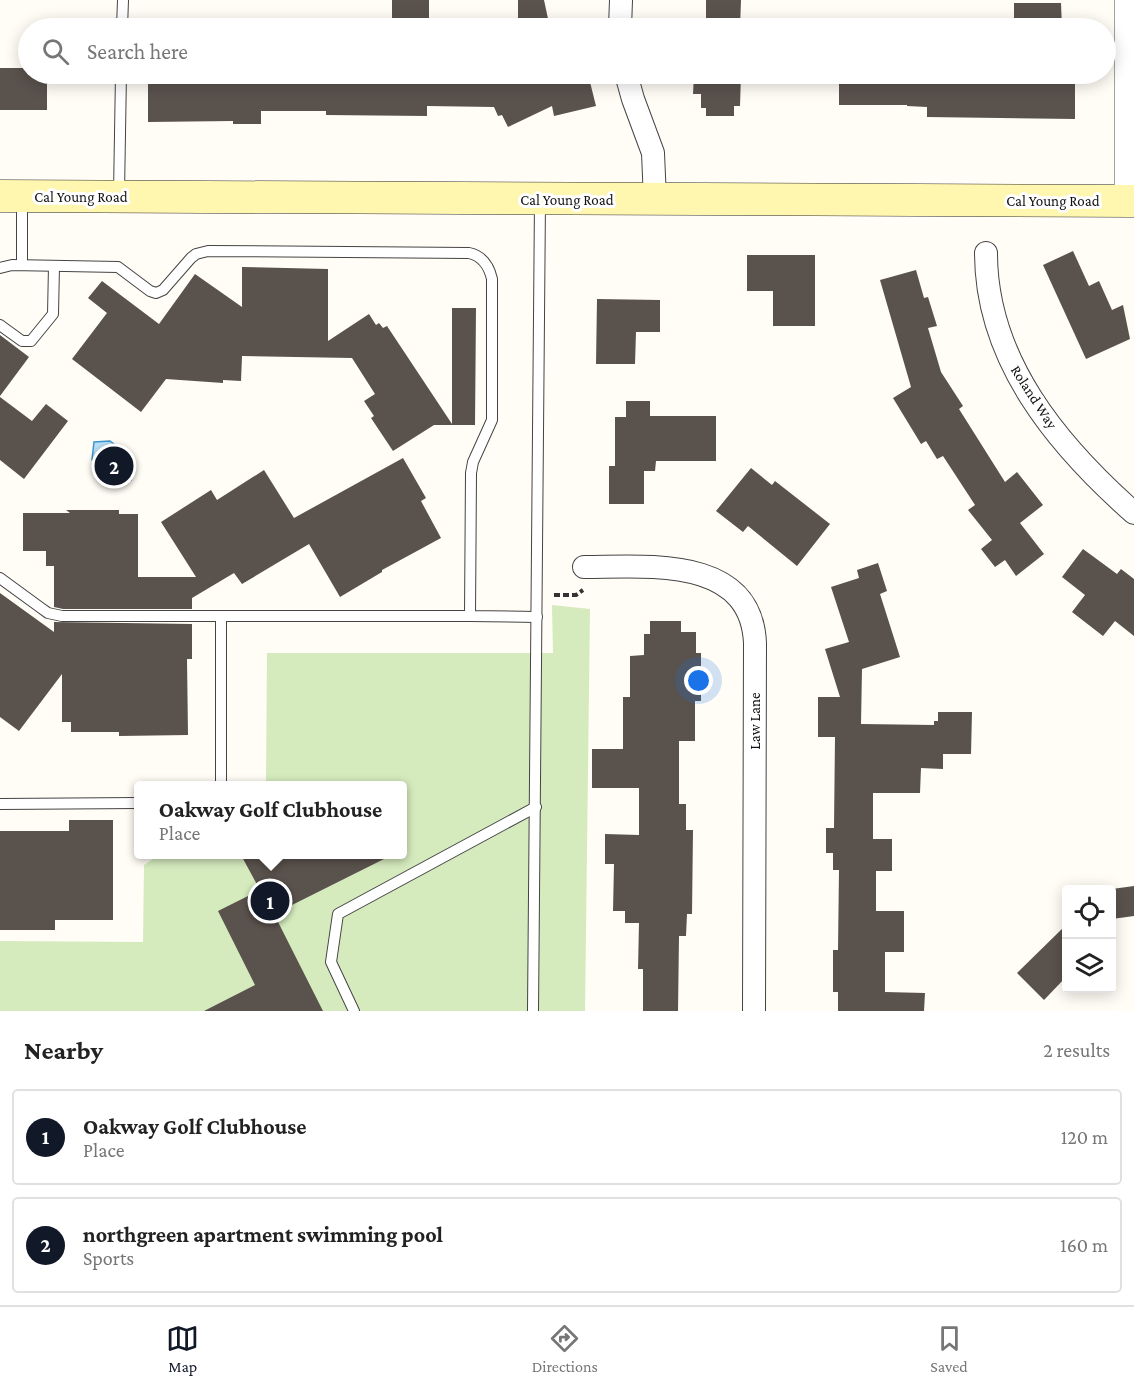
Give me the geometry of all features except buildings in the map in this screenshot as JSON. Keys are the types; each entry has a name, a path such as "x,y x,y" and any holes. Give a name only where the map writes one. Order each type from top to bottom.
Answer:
{"main road":[{"name":"Cal Young Road","path":"11,196 1131,201"}],"street":[{"path":"620,18 621,0"},
{"path":"1130,3 1131,201"},
{"path":"629,84 653,153 655,200"},
{"name":"Roland Way","path":"986,254 988,292 992,312 1004,347 1023,386 1083,464 1134,513"},
{"name":"Law Lane","path":"584,567 660,567 682,569 700,574 725,586 750,614 755,643 754,1011"}],"lane":[{"path":"122,18 123,0"},
{"path":"119,197 121,84"},
{"path":"11,196 22,265"},
{"path":"533,1011 540,199"},
{"path":"0,268 8,265 118,267 156,293 163,290 191,258 208,251 469,254 480,257 489,269 492,279 492,420 473,462 471,473 470,616"},
{"path":"0,325 22,341 31,341 53,314 54,266"},
{"path":"0,578 41,608 55,615 537,617"},
{"path":"221,617 221,781"},
{"path":"0,804 134,803"},
{"path":"354,1011 331,962 338,914 536,807"}],"path":[{"path":"538,595 580,594 583,589 584,567"}],"green space":[{"path":"552,605 590,609 585,1011 0,1011 0,941 143,942 144,865 153,859 407,859 407,781 266,781 267,653 553,653"}],"water":[{"path":"110,441 129,455 131,480 107,482 106,472 92,460 94,442"}],"place":[{"name":"northgreen apartment swimming pool","path":"114,466"},
{"name":"Oakway Golf Clubhouse","path":"270,901"}]}
